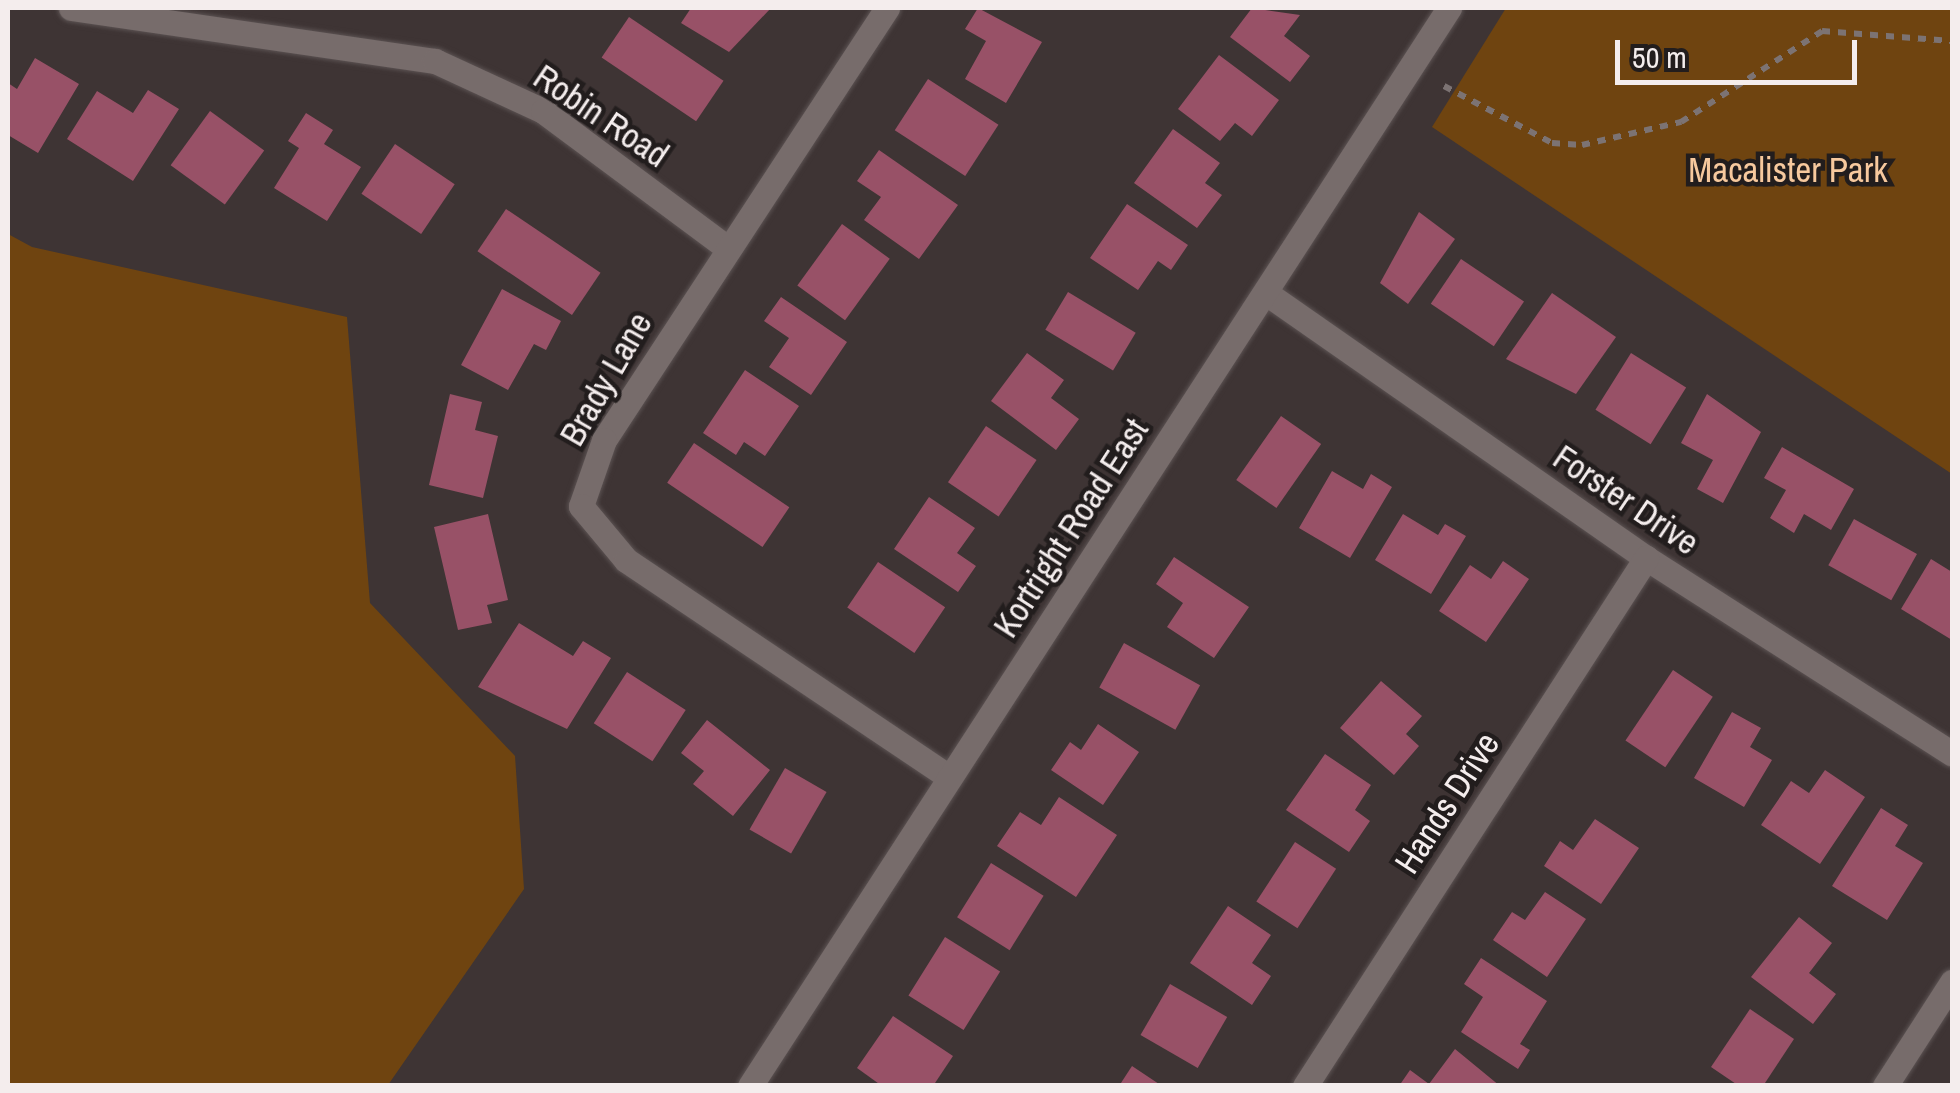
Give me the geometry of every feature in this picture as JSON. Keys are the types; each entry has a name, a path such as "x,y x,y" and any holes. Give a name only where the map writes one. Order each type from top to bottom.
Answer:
{"street":[{"name":"Robin Road","path":"70,8 435,61 543,110 726,247"},
{"name":"Brady Lane","path":"886,8 726,247 604,440 581,506 626,560 949,777"},
{"name":"Kortright Road East","path":"750,1086 1266,293 1445,9"},
{"name":"Forster Drive","path":"1266,293 1646,558 1952,754"},
{"name":"Hands Drive","path":"1305,1086 1646,558"},
{"path":"1885,1086 1952,982"}],"path":[{"path":"1444,86 1552,143 1582,145 1681,122 1822,32 1952,42"}],"green space":[{"name":"Macalister Park","path":"1506,8 1952,8 1952,474 1432,127"},
{"path":"8,234 32,247 347,317 370,603 515,756 524,889 388,1085 8,1085"}],"building":[{"path":"691,8 771,8 729,52 681,23"},
{"path":"978,8 1042,42 1006,103 965,79 986,41 965,29"},
{"path":"1252,8 1300,15 1284,36 1310,56 1290,82 1230,37"},
{"path":"629,17 724,81 696,121 602,58"},
{"path":"1219,55 1279,100 1252,136 1235,123 1220,141 1178,109"},
{"path":"35,58 79,84 38,153 8,135 8,83 17,89"},
{"path":"928,79 998,125 965,176 895,130"},
{"path":"148,90 179,109 133,181 67,139 97,91 133,113"},
{"path":"210,111 264,150 225,205 171,165"},
{"path":"306,113 333,130 324,144 361,167 327,221 274,188 299,148 288,141"},
{"path":"1173,129 1220,163 1205,183 1222,195 1197,228 1134,183"},
{"path":"395,144 455,184 421,234 361,194"},
{"path":"879,150 958,205 919,259 864,220 881,197 857,181"},
{"path":"1127,204 1188,245 1171,270 1158,261 1138,290 1090,258"},
{"path":"506,209 601,273 572,315 477,251"},
{"path":"1419,212 1455,239 1408,304 1380,283"},
{"path":"842,224 890,259 845,320 797,285"},
{"path":"1461,259 1524,301 1494,346 1431,304"},
{"path":"502,289 561,321 546,350 534,344 508,390 461,365"},
{"path":"1068,292 1136,333 1113,370 1045,330"},
{"path":"1552,293 1616,337 1576,394 1506,359"},
{"path":"781,297 847,342 811,395 769,367 789,338 764,321"},
{"path":"1027,353 1064,380 1051,398 1079,419 1056,450 991,401"},
{"path":"1631,353 1686,387 1651,444 1595,410"},
{"path":"745,370 799,406 765,456 744,442 736,455 703,433"},
{"path":"450,394 482,402 475,430 498,436 483,498 429,485"},
{"path":"1707,394 1761,432 1723,503 1697,489 1713,460 1681,443"},
{"path":"1281,416 1321,444 1276,508 1236,480"},
{"path":"986,426 1037,460 999,516 948,482"},
{"path":"694,443 789,507 762,547 667,483"},
{"path":"1782,447 1854,489 1831,530 1804,514 1794,533 1770,518 1786,490 1764,478"},
{"path":"1332,471 1363,489 1371,474 1392,487 1350,558 1299,528"},
{"path":"929,497 975,528 957,553 976,566 958,592 894,549"},
{"path":"488,514 508,600 487,605 492,623 458,630 434,527"},
{"path":"1403,514 1438,535 1445,524 1466,536 1431,594 1375,560"},
{"path":"1854,519 1917,554 1891,600 1828,565"},
{"path":"1174,557 1249,607 1214,658 1167,627 1183,603 1156,584"},
{"path":"1931,559 1952,572 1952,640 1901,609"},
{"path":"1503,561 1529,579 1486,642 1439,611 1470,565 1491,579"},
{"path":"878,562 945,607 914,653 847,608"},
{"path":"519,623 573,656 583,641 611,658 567,729 478,687"},
{"path":"1124,643 1200,685 1175,730 1099,688"},
{"path":"1673,670 1713,697 1665,767 1625,740"},
{"path":"627,672 686,710 652,761 594,723"},
{"path":"1381,681 1422,716 1406,734 1419,746 1394,775 1340,728"},
{"path":"1732,712 1761,728 1750,747 1772,760 1744,807 1694,778"},
{"path":"707,720 770,770 733,816 693,784 704,771 681,753"},
{"path":"1098,724 1139,752 1103,805 1051,770 1070,742 1081,750"},
{"path":"1325,754 1371,785 1355,810 1370,821 1349,852 1286,810"},
{"path":"785,768 827,792 791,853 750,829"},
{"path":"1825,770 1865,797 1820,864 1761,825 1791,781 1809,793"},
{"path":"1059,797 1117,835 1076,897 997,846 1020,812 1041,825"},
{"path":"1881,808 1908,825 1895,846 1923,863 1887,920 1832,886"},
{"path":"1595,819 1639,848 1601,904 1544,866 1560,841 1573,850"},
{"path":"1295,842 1336,869 1297,928 1256,902"},
{"path":"991,863 1044,896 1010,950 957,917"},
{"path":"1545,892 1586,919 1547,977 1493,940 1512,912 1525,920"},
{"path":"1228,906 1271,935 1252,963 1271,976 1252,1005 1190,963"},
{"path":"1799,917 1832,943 1809,973 1836,994 1813,1024 1751,977"},
{"path":"945,937 1000,971 964,1030 908,996"},
{"path":"1481,958 1547,1001 1520,1044 1530,1050 1518,1069 1461,1032 1483,997 1464,984"},
{"path":"1170,984 1227,1017 1198,1068 1140,1035"},
{"path":"1750,1009 1794,1039 1763,1086 1739,1086 1711,1067"},
{"path":"893,1016 953,1056 933,1086 882,1086 857,1068"},
{"path":"1455,1049 1500,1086 1399,1086 1410,1070 1429,1084"},
{"path":"1132,1066 1162,1086 1119,1086"}]}
